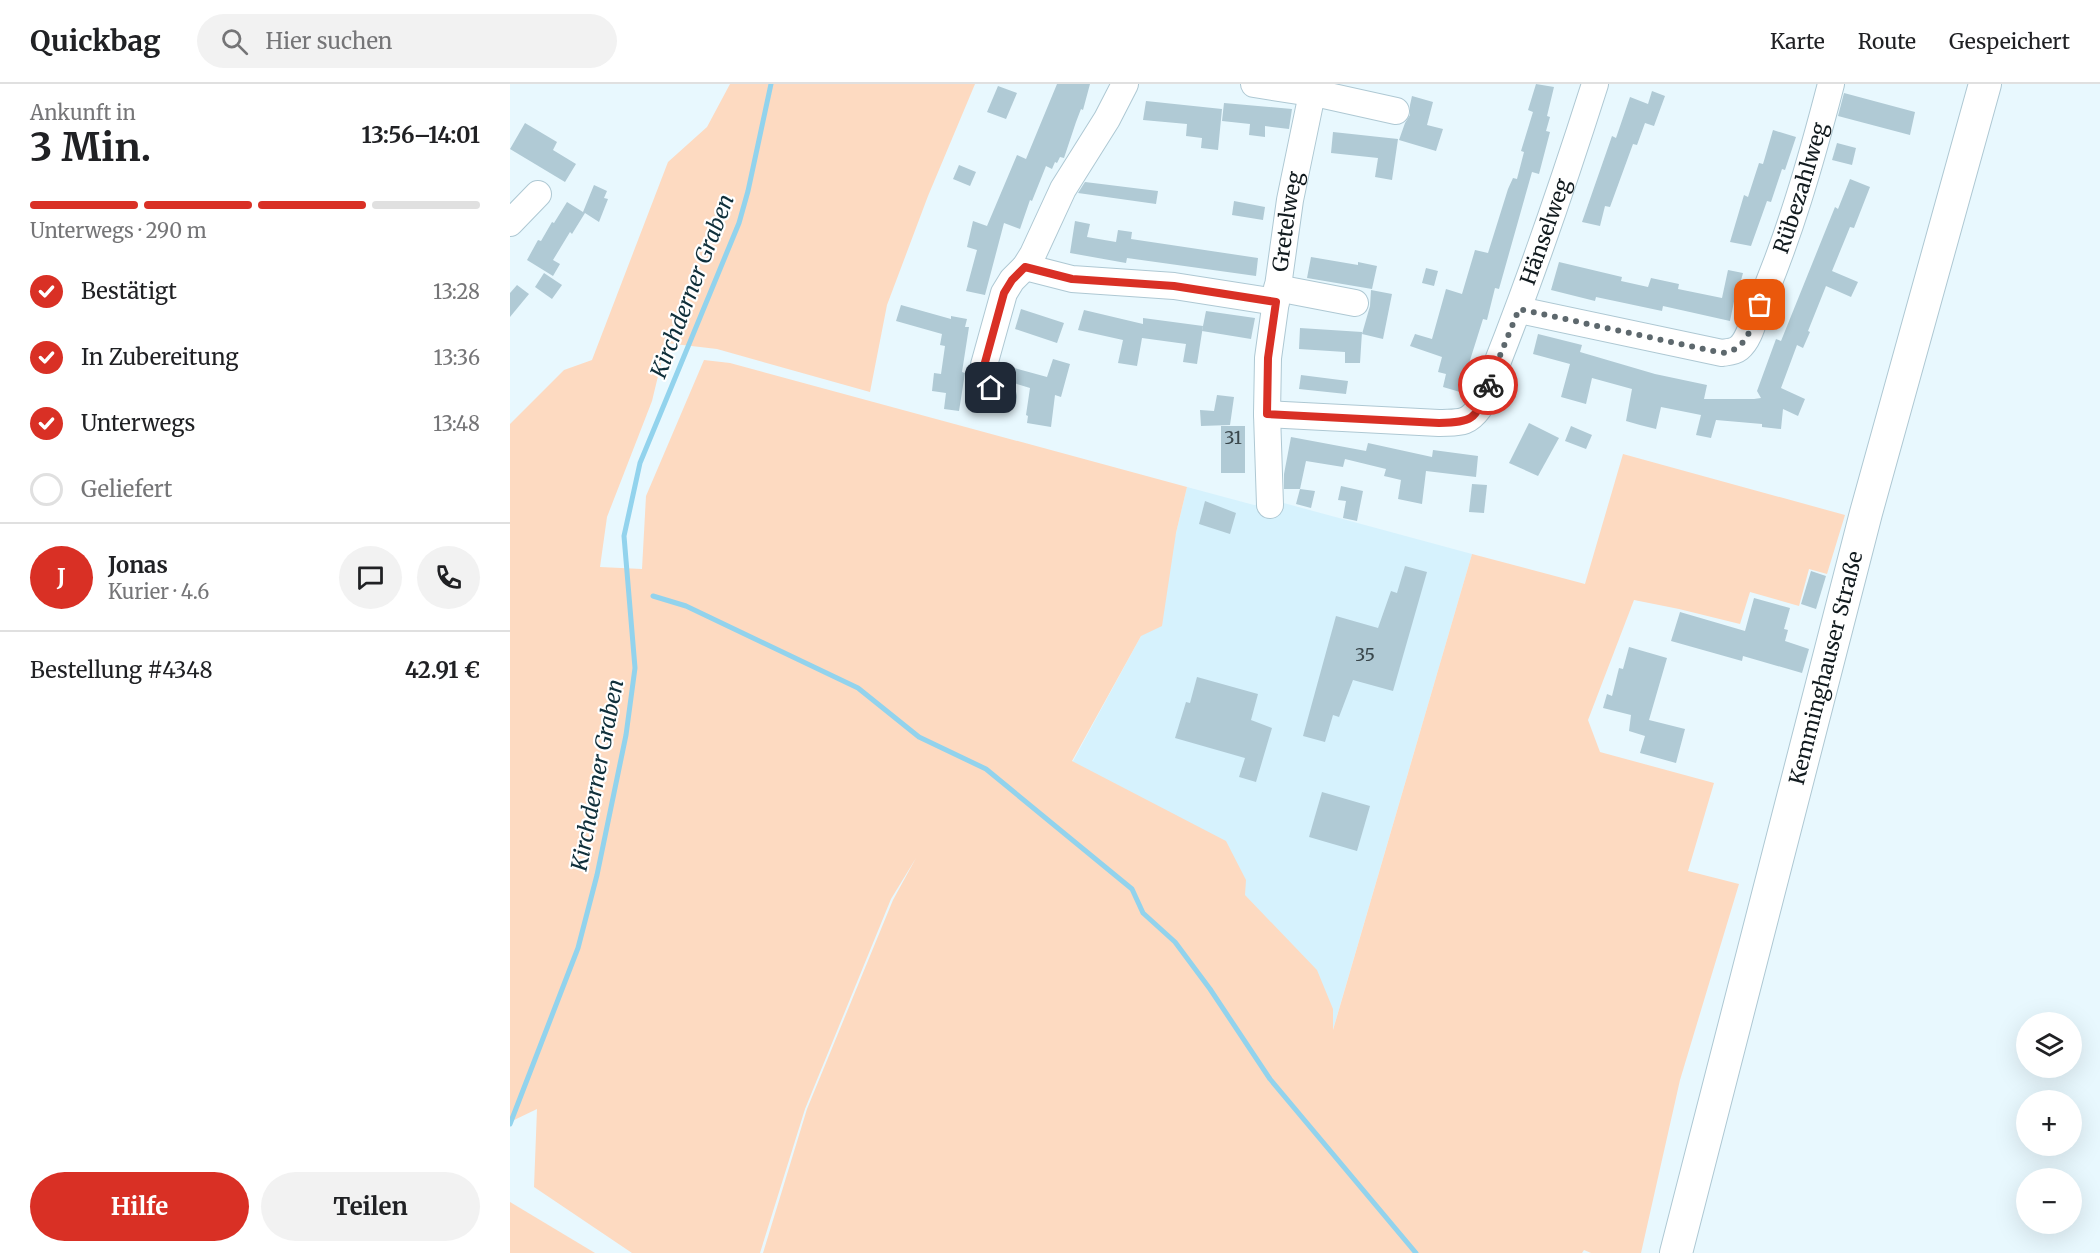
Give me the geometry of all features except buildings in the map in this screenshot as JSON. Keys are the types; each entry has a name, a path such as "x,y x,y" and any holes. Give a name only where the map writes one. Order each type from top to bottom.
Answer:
{"main road":[{"name":"Kemminghauser Straße","path":"1676,1253 1868,505 1985,84"}],"street":[{"path":"1003,397 991,388 985,378 984,366 1004,293 1033,254 1063,189 1125,84"},
{"path":"1254,84 1313,89 1396,111"},
{"name":"Hänselweg","path":"1267,414 1439,423 1464,422 1472,418 1479,408 1519,309 1562,188 1595,84"},
{"name":"Rübezahlweg","path":"1519,309 1722,353 1731,352 1740,347 1768,287 1804,182 1831,84"},
{"name":"Gretelweg","path":"1270,505 1268,358 1290,200 1313,89"},
{"path":"510,223 538,194"},
{"path":"1025,267 1072,279 1355,303"}],"shaded area":[{"path":"730,84 975,84 928,196 887,305 870,392 717,349 666,343 652,401 607,517 600,567 642,569 646,496 704,360 730,363 1187,487 1176,533 1162,626 1141,636 1072,761 1226,841 1246,880 1245,895 1317,970 1333,1009 1333,1030 1472,554 1585,584 1623,454 1845,515 1827,574 1809,569 1799,606 1750,592 1740,624 1634,600 1588,720 1600,752 1714,783 1688,871 1739,884 1680,1080 1641,1253 1591,1253 1584,1250 1582,1253 763,1253 807,1109 893,900 916,858 891,899 805,1109 760,1253 632,1253 534,1187 537,1109 510,1122 510,424 564,370 592,360 668,162 707,127"},
{"path":"1187,487 1254,505 1280,502 1472,554 1332,1033 1060,785 1141,636 1176,533"},
{"path":"510,1202 595,1253 510,1253"}],"waterway":[{"name":"Kirchderner Graben","path":"510,1124 578,948 597,875 626,735 635,668 624,536 640,463 739,223 771,84"},
{"path":"653,596 686,606 858,688 919,737 986,769 1132,889 1143,913 1175,942 1210,989 1270,1079 1416,1253"}],"way so far":[{"path":"1488,385 1519,309 1722,353 1731,352 1740,347 1760,305"}],"route":[{"path":"991,388 985,378 984,366 1004,293 1012,280 1025,267 1072,279 1174,286 1276,302 1268,358 1267,414 1439,423 1464,422 1472,418 1479,408 1488,385"}]}
